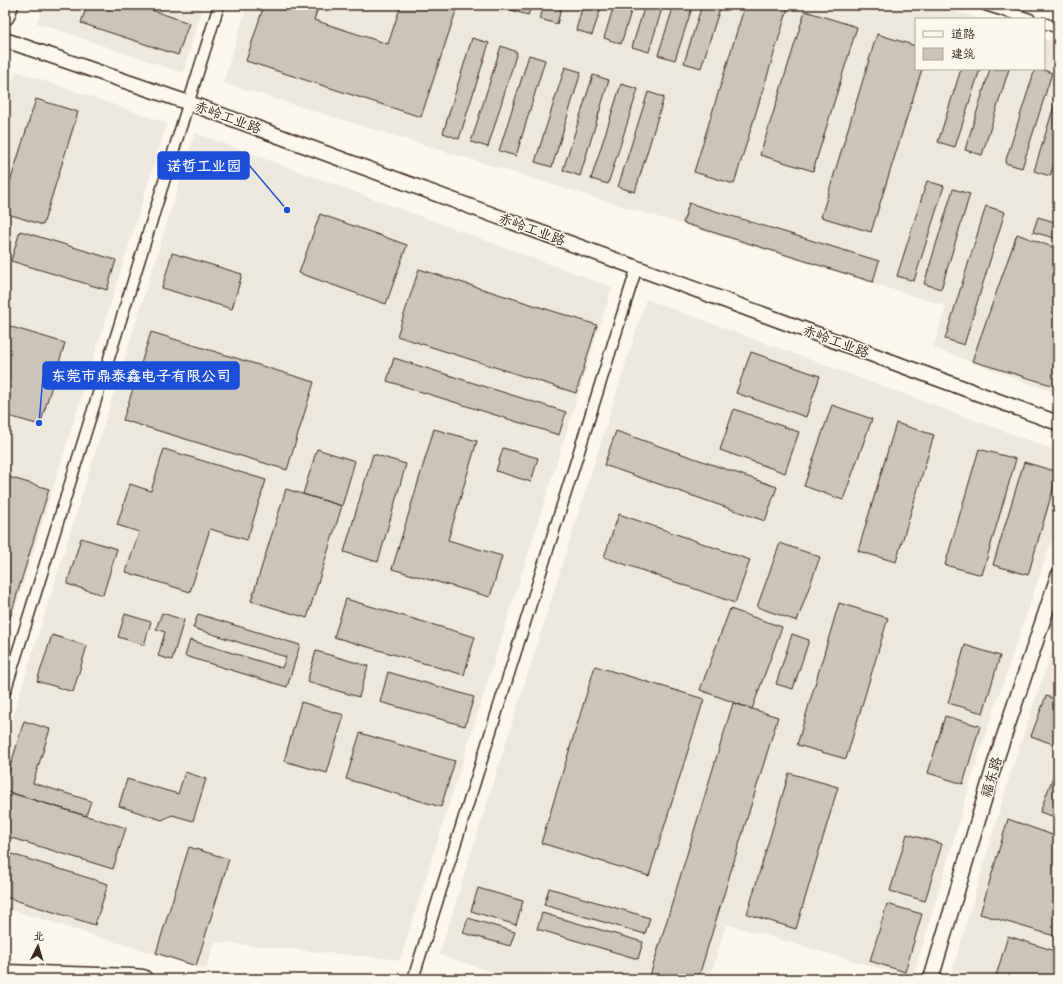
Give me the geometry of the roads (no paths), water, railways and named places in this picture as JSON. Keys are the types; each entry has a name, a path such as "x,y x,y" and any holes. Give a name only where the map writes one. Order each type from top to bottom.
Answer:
{"highway":[{"path":"5,974 143,979"}],"street":[{"path":"5,692 219,5"},
{"path":"985,5 1027,18"},
{"path":"1045,23 1058,28"},
{"name":"赤岭工业路","path":"5,40 189,103 1058,423"},
{"path":"413,979 637,268"},
{"name":"福东路","path":"931,979 995,763 1058,576"}],"place":[{"name":"诺哲工业园","path":"287,210"},
{"name":"东莞市鼎泰鑫电子有限公司","path":"39,423"}]}
